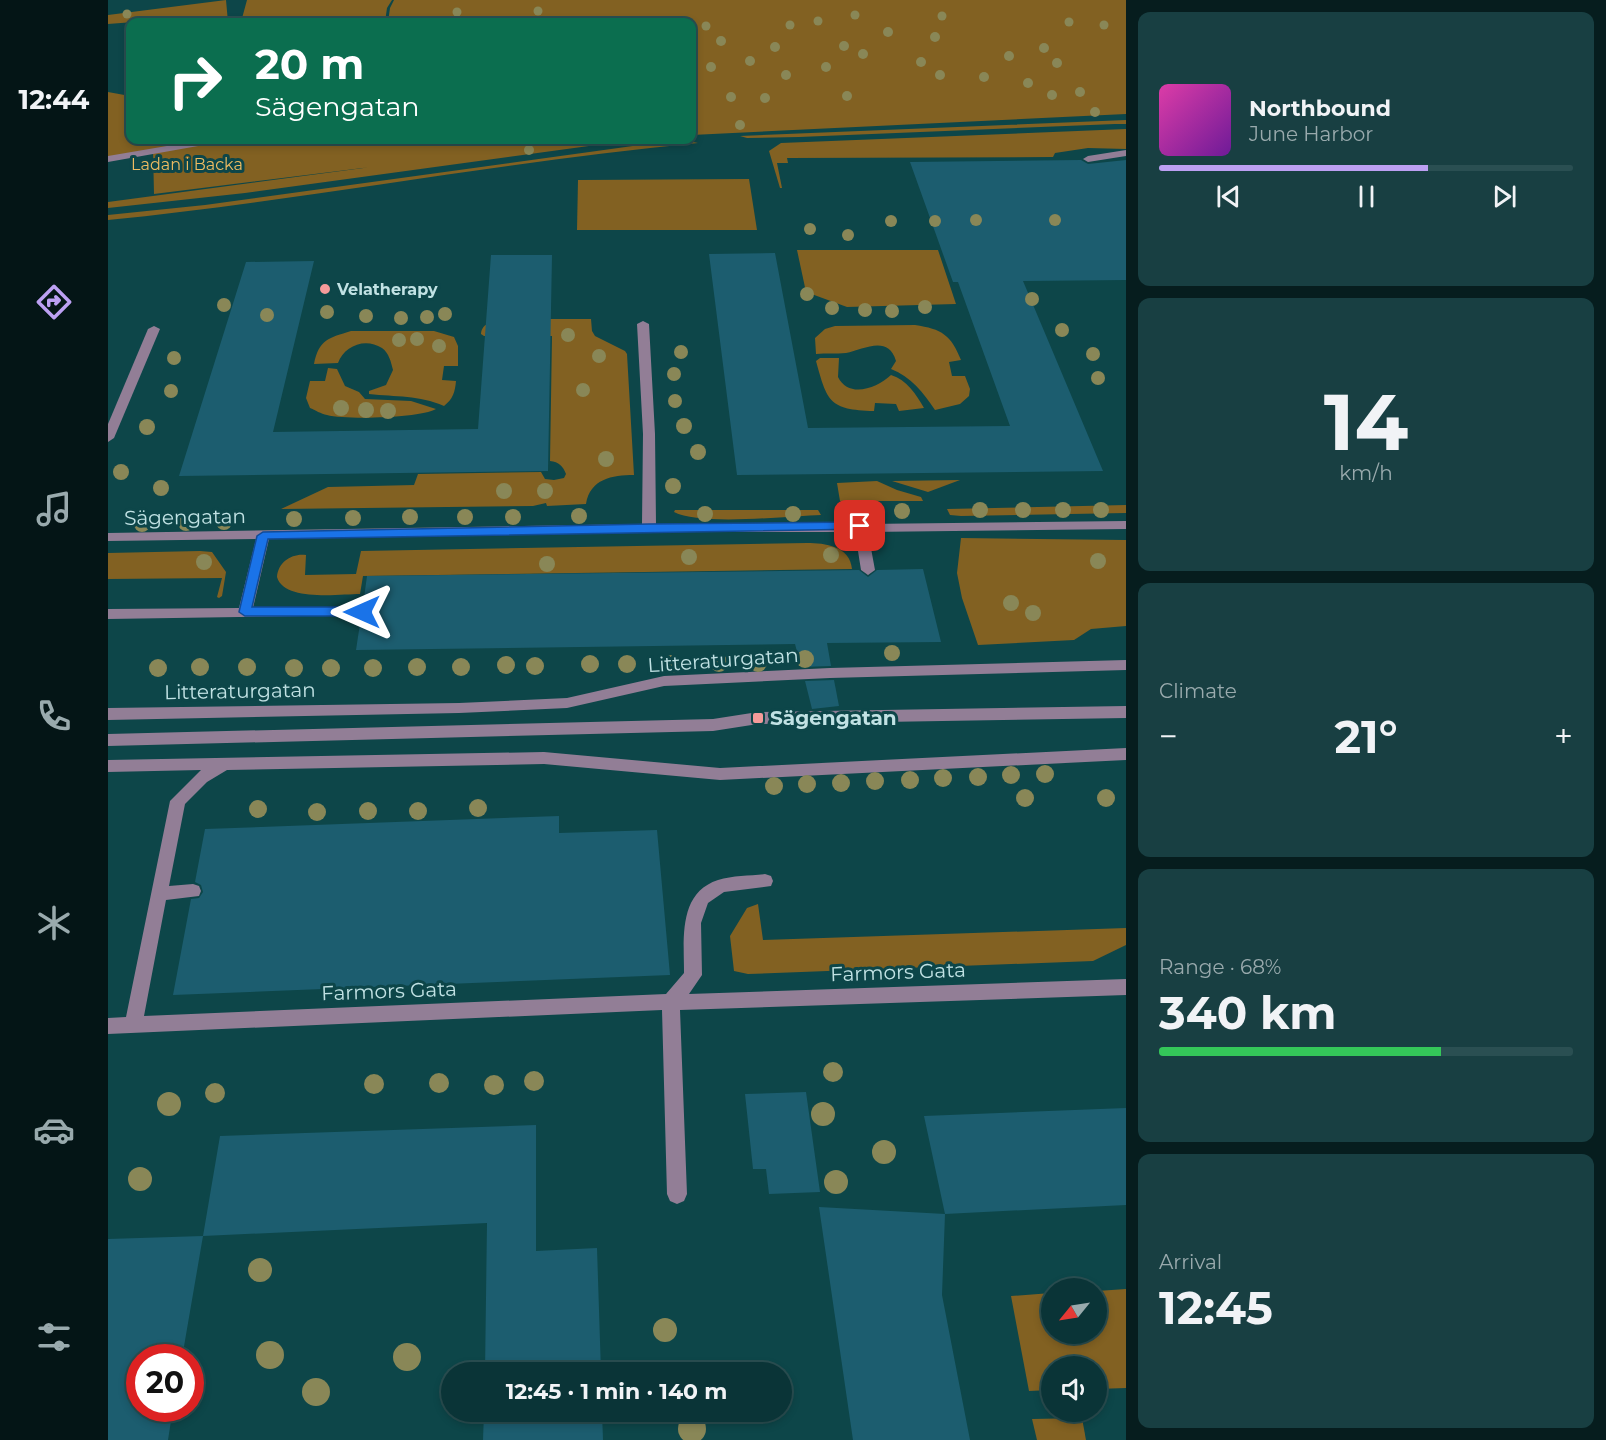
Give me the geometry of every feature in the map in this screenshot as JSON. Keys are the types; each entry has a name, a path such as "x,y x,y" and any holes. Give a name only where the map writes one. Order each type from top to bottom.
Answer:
{"street":[{"path":"108,159 192,144"},
{"path":"1088,159 1126,153"},
{"path":"643,324 649,528"},
{"path":"108,438 154,329"},
{"name":"Sägengatan","path":"108,537 649,528 1126,525"},
{"path":"860,526 868,570"},
{"name":"Sägengatan","path":"245,612 263,536"},
{"path":"108,614 362,612"},
{"name":"Litteraturgatan","path":"108,714 435,708 567,703 664,681 830,673 1126,665"},
{"path":"108,741 713,725 758,718 1050,716 1126,712"},
{"path":"108,766 544,758 720,774 1126,754"},
{"path":"133,1025 178,801 201,778 223,765"},
{"path":"677,1194 671,1002 693,975 693,923 701,899 721,885 765,881"},
{"path":"160,894 193,891"},
{"name":"Farmors Gata","path":"108,1026 671,1002 1126,987"}],"green space":[{"path":"226,0 228,18 126,18 126,23 108,24 108,15"},
{"path":"247,0 392,0 387,8 386,18 242,18"},
{"path":"394,0 1126,0 1126,114 696,135 696,18 389,18"},
{"name":"Ladan i Backa","path":"108,92 126,95 126,144 604,144 245,193 108,208 108,202 371,167 154,194 153,150 108,157"},
{"path":"1126,120 1126,124 799,137 747,138 740,136"},
{"path":"1126,129 1126,149 1088,148 1055,153 1053,157 787,158 788,163 777,163 782,188 780,188 769,151 781,143"},
{"path":"647,144 689,144 550,160 182,212 108,220 108,215 205,205"},
{"path":"749,179 757,230 577,230 578,180"},
{"path":"797,250 938,250 956,304 847,307 806,292"},
{"path":"504,319 591,319 595,336 625,351 634,475 603,480 592,489 586,504 281,509 328,487 414,485 418,474 541,472 545,479 564,478 566,474 562,467 550,461 552,336 484,336 481,334 486,325"},
{"path":"915,325 939,331 953,345 961,360 949,362 952,376 965,376 970,389 969,396 960,404 935,410 916,386 905,376 891,369 896,361 887,348 874,346 846,353 816,354 815,338 825,329 835,326"},
{"path":"351,331 434,331 454,337 458,346 458,366 444,366 442,380 456,381 451,398 444,406 416,398 369,394 369,391 386,385 393,370 386,352 369,343 350,348 338,363 314,364 322,344"},
{"path":"820,358 839,358 838,377 849,388 863,389 878,384 891,375 897,377 910,388 924,408 899,411 896,404 875,403 874,411 839,405 832,401 823,386 816,361"},
{"path":"328,368 337,369 345,386 359,392 365,399 411,401 436,409 415,414 383,417 337,417 323,414 310,408 306,398 310,381 325,381"},
{"path":"960,480 928,492 892,481"},
{"path":"877,481 921,497 923,501 840,501 837,483"},
{"path":"1126,505 1126,513 961,516 950,515 947,509"},
{"path":"675,510 818,510 821,515 703,519 686,516 674,512"},
{"path":"961,538 1126,540 1126,626 1091,629 1074,640 978,645 962,598 957,573"},
{"path":"807,543 836,547 847,555 852,569 363,576 360,594 327,595 290,590 282,585 277,577 283,563 296,555 306,555 305,575 356,574 361,551"},
{"path":"212,552 226,572 222,596 219,598 217,597 222,578 108,579 108,553"},
{"path":"758,904 763,940 1126,928 1126,945 1093,961 748,974 734,971 730,936 747,908"},
{"path":"1126,1289 1126,1388 1107,1389 1107,1356 1041,1356 1041,1390 1029,1391 1011,1296 1041,1294 1041,1344 1107,1344 1107,1290"},
{"path":"1032,1419 1041,1419 1041,1422 1083,1422 1086,1440 1037,1440"}],"building":[{"path":"1081,160 1088,164 1126,160 1126,280 1023,281 1103,471 737,475 709,254 775,253 808,428 1010,426 958,282 953,282 910,162"},
{"path":"491,255 552,255 548,471 179,476 246,262 314,261 273,432 478,429"},
{"path":"923,569 941,642 827,643 831,666 801,667 795,644 356,650 361,617 367,617 371,613 369,608 363,605 367,576 859,570 868,577 877,570"},
{"path":"834,680 839,706 812,709 805,681"},
{"path":"559,816 559,833 657,830 670,975 173,995 191,899 199,898 203,892 201,885 195,882 205,829"},
{"path":"806,1092 820,1192 769,1194 766,1169 753,1169 745,1094"},
{"path":"1126,1108 1126,1205 945,1214 924,1116"},
{"path":"536,1125 536,1251 597,1248 601,1362 485,1362 487,1223 203,1236 220,1136"},
{"path":"819,1207 945,1214 942,1295 970,1440 853,1440"},
{"path":"203,1236 184,1344 126,1344 126,1422 171,1422 168,1440 108,1440 108,1239"},
{"path":"484,1422 602,1422 603,1440 483,1440"}],"place":[{"name":"Velatherapy","path":"325,289"},
{"name":"Sägengatan","path":"758,718"}],"route":[{"path":"362,612 245,612 263,536 860,526"}]}
